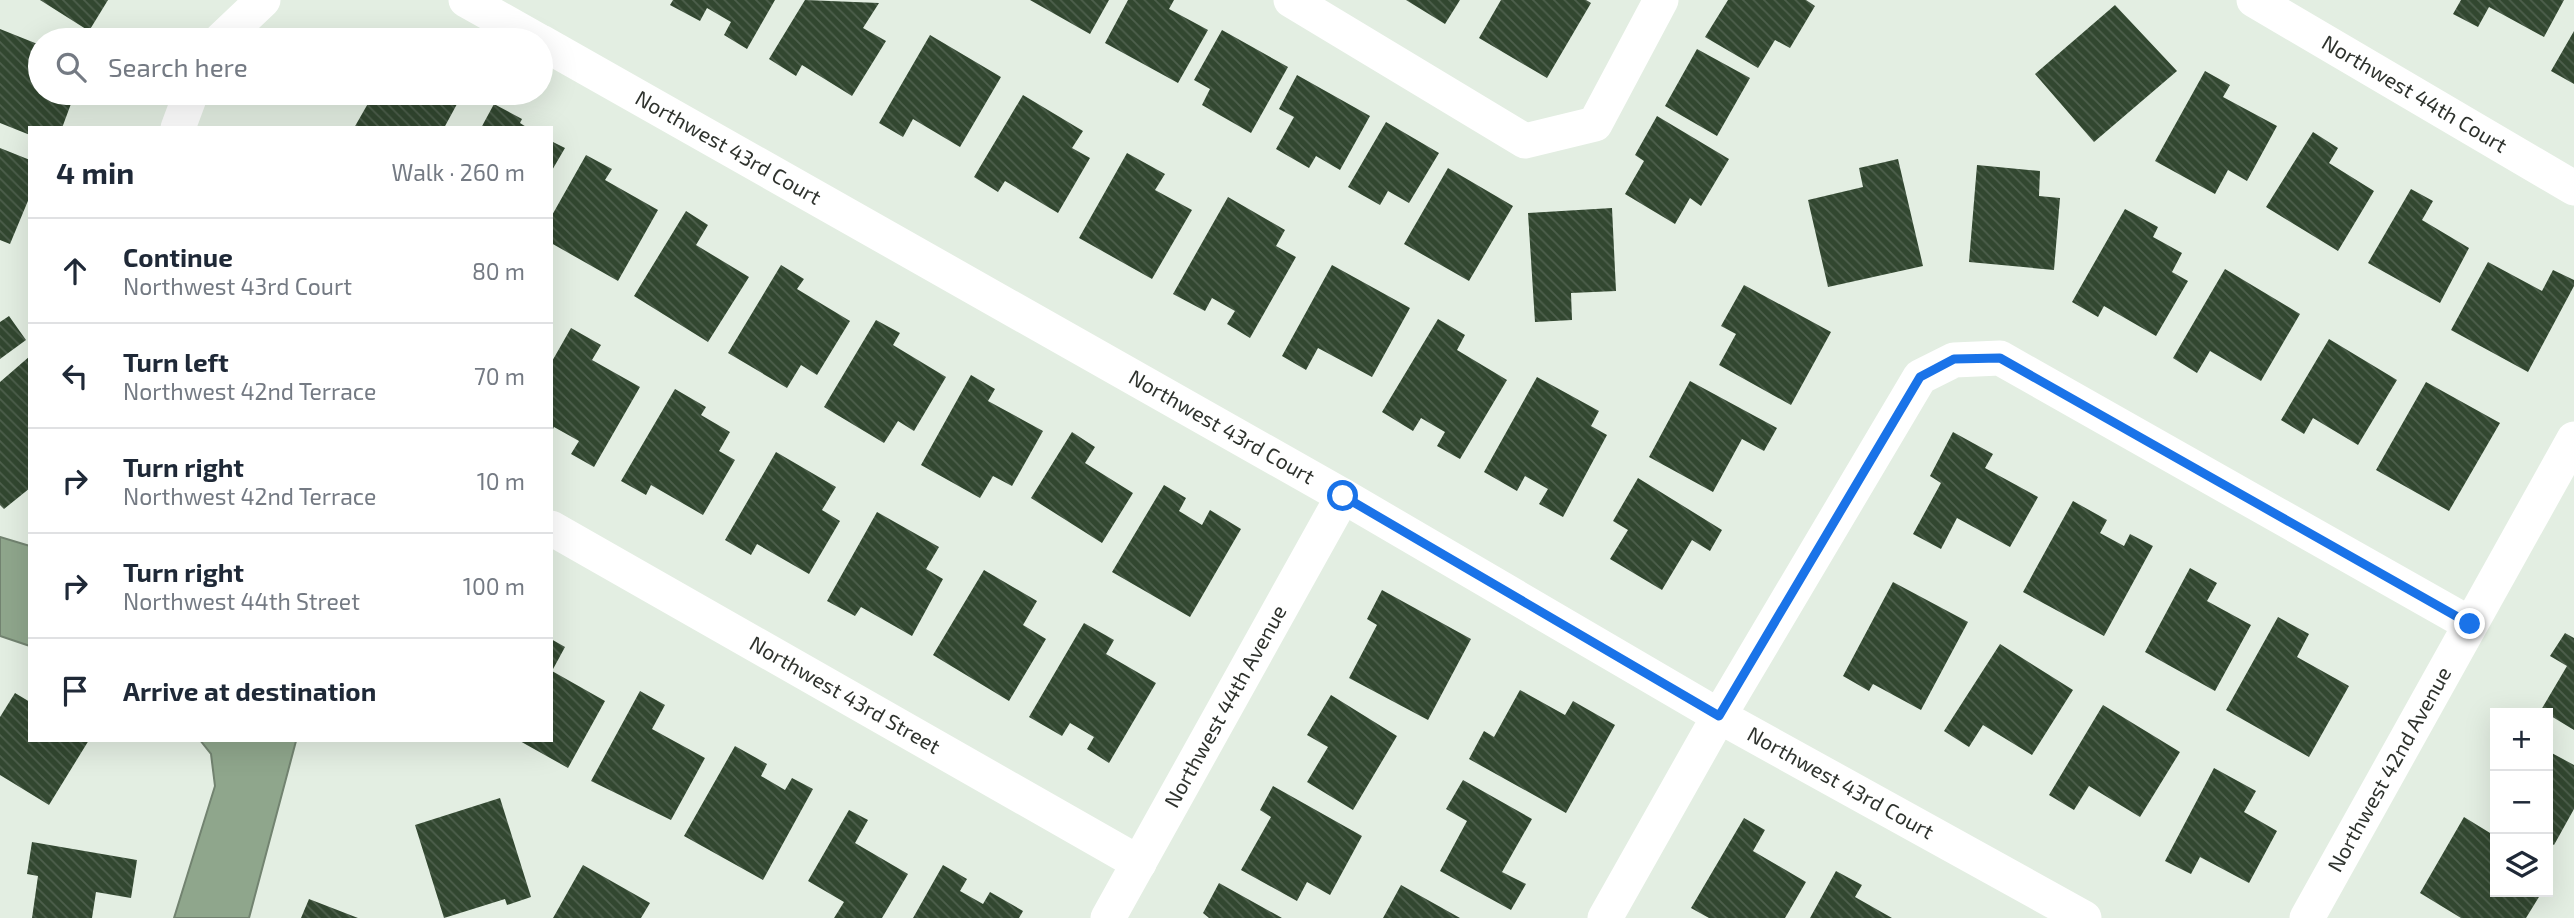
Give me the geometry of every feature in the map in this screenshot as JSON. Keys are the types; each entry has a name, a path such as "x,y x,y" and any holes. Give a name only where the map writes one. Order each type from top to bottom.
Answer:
{"street":[{"path":"234,28 263,0"},
{"name":"Northwest 43rd Court","path":"466,0 516,28"},
{"path":"1299,2 1525,141 1595,124 1661,0"},
{"name":"Northwest 44th Court","path":"2253,0 2574,188"},
{"name":"Northwest 43rd Court","path":"553,49 1343,496 1719,716 2084,918"},
{"path":"179,126 187,105"},
{"path":"1605,918 1719,716 1920,377 1954,359 2000,358 2470,624"},
{"name":"Northwest 42nd Avenue","path":"2307,918 2574,439"},
{"name":"Northwest 44th Avenue","path":"1108,918 1343,496"},
{"name":"Northwest 43rd Street","path":"553,529 1139,863"}],"shaded area":[{"path":"0,537 28,545 28,645 0,636"},
{"path":"202,742 296,742 249,918 174,918 215,786 211,754"}],"building":[{"path":"40,0 108,0 91,28 84,28"},
{"path":"673,0 775,0 747,49 724,35 731,22 707,8 700,21 670,5"},
{"path":"805,0 879,3 863,28 886,41 852,96 802,65 796,76 769,59"},
{"path":"1030,0 1109,0 1090,34"},
{"path":"1128,0 1174,0 1169,9 1208,30 1178,83 1105,43"},
{"path":"1406,0 1460,0 1445,24"},
{"path":"1501,0 1586,0 1591,3 1547,78 1479,38"},
{"path":"1728,0 1806,0 1815,6 1790,48 1775,40 1758,68 1705,37"},
{"path":"2461,0 2564,0 2544,37 2489,7 2478,27 2453,14"},
{"path":"2115,5 2177,71 2094,142 2035,74"},
{"path":"0,29 28,40 28,105 71,105 63,126 28,126 28,134 0,123"},
{"path":"1222,30 1288,67 1251,133 1202,105 1210,89 1194,80"},
{"path":"2574,31 2574,84 2551,71"},
{"path":"930,35 1001,77 960,147 913,119 903,137 879,123"},
{"path":"1697,49 1750,78 1717,136 1665,106"},
{"path":"2205,71 2230,85 2223,97 2277,126 2247,181 2228,170 2215,194 2155,161"},
{"path":"1297,75 1370,116 1340,170 1316,156 1309,168 1276,149 1294,117 1279,109"},
{"path":"1023,95 1083,131 1072,148 1090,158 1058,213 1005,181 998,192 974,177"},
{"path":"367,105 456,105 445,126 355,126"},
{"path":"496,105 522,119 520,123 525,126 482,126"},
{"path":"1657,116 1729,159 1701,206 1690,198 1675,224 1625,194 1644,161 1635,155"},
{"path":"1386,122 1439,153 1409,203 1388,191 1380,205 1348,187"},
{"path":"2313,132 2338,148 2329,163 2374,191 2338,251 2266,207"},
{"path":"553,142 565,148 553,169"},
{"path":"0,148 28,159 28,201 10,244 0,240"},
{"path":"1127,153 1165,174 1155,190 1192,210 1152,279 1079,238"},
{"path":"586,155 612,169 605,180 658,210 618,281 553,244 553,213"},
{"path":"1898,159 1923,266 1828,287 1808,200 1863,187 1859,168"},
{"path":"1977,165 2040,171 2039,196 2060,198 2054,270 1969,262"},
{"path":"1448,168 1513,206 1469,281 1404,244"},
{"path":"2411,189 2433,201 2422,220 2469,248 2440,303 2368,263"},
{"path":"1228,197 1285,230 1276,246 1296,257 1250,338 1227,324 1235,311 1212,298 1205,311 1173,294"},
{"path":"1612,208 1616,291 1571,293 1572,320 1535,322 1528,213"},
{"path":"2125,209 2158,227 2153,237 2182,253 2172,272 2188,281 2156,336 2104,306 2098,317 2072,302"},
{"path":"686,211 708,225 696,245 749,277 708,342 634,296"},
{"path":"2488,262 2542,291 2553,270 2574,280 2574,286 2528,372 2451,330"},
{"path":"781,265 804,279 797,289 850,321 817,375 801,365 787,388 728,353"},
{"path":"1332,265 1410,308 1372,377 1318,348 1306,370 1282,356"},
{"path":"2225,269 2300,314 2261,381 2210,351 2197,373 2173,358"},
{"path":"1744,285 1831,332 1791,405 1719,365 1736,334 1721,326"},
{"path":"9,316 26,340 0,359 0,322"},
{"path":"1438,319 1465,335 1457,350 1507,380 1460,459 1437,446 1445,432 1421,418 1413,431 1382,412"},
{"path":"876,320 900,333 893,345 946,377 914,431 898,421 884,443 824,407"},
{"path":"571,328 601,345 592,360 640,387 594,467 571,454 579,441 554,427 553,429 553,360"},
{"path":"2329,339 2397,380 2358,445 2313,418 2304,434 2281,420"},
{"path":"28,358 28,490 4,509 0,505 0,382"},
{"path":"971,375 995,389 988,401 1043,431 1012,486 993,476 980,498 921,465"},
{"path":"1537,377 1599,411 1591,426 1607,435 1563,517 1539,504 1548,489 1525,476 1517,491 1484,472"},
{"path":"1690,381 1777,428 1764,451 1742,439 1713,492 1649,457"},
{"path":"2426,382 2500,423 2449,511 2376,470"},
{"path":"675,389 706,407 701,415 730,432 719,451 735,460 703,515 651,485 646,495 621,481"},
{"path":"1072,432 1095,447 1085,463 1133,493 1102,543 1031,498"},
{"path":"1953,432 1993,454 1985,468 2038,497 2010,547 1957,518 1941,549 1913,534 1941,483 1930,476"},
{"path":"776,452 836,487 822,510 840,521 809,574 757,544 751,555 725,540"},
{"path":"1638,478 1722,530 1710,551 1692,540 1662,590 1610,559 1628,530 1613,521"},
{"path":"1164,485 1186,498 1179,511 1202,525 1210,510 1241,529 1190,617 1112,572"},
{"path":"2073,501 2107,520 2100,533 2124,546 2130,534 2153,546 2104,636 2023,592"},
{"path":"877,512 939,547 926,569 943,579 912,636 861,607 855,616 827,601"},
{"path":"2190,568 2217,583 2207,601 2251,625 2215,691 2145,652"},
{"path":"984,570 1037,601 1023,625 1046,639 1009,701 933,655"},
{"path":"1893,582 1968,622 1921,710 1873,684 1869,691 1843,676"},
{"path":"1382,590 1471,639 1428,720 1349,678 1377,625 1367,619"},
{"path":"2278,617 2309,634 2297,657 2349,686 2309,757 2226,710"},
{"path":"1084,623 1114,640 1106,654 1156,683 1109,763 1087,749 1094,737 1070,723 1062,736 1029,717"},
{"path":"2565,633 2574,638 2574,730 2553,717 2553,708 2542,708 2567,666 2550,656"},
{"path":"553,640 565,647 553,669"},
{"path":"2000,644 2073,690 2032,755 1983,725 1969,747 1944,731"},
{"path":"553,672 605,701 568,768 522,742 553,742"},
{"path":"1520,690 1565,715 1573,701 1615,725 1566,813 1469,759 1484,731 1494,737"},
{"path":"640,691 665,705 652,729 705,758 671,820 591,781"},
{"path":"15,693 28,701 28,742 88,742 49,805 0,775 0,717"},
{"path":"1331,695 1397,736 1353,810 1307,782 1328,747 1307,735"},
{"path":"2103,705 2180,752 2140,817 2089,786 2074,810 2049,795"},
{"path":"735,746 767,764 761,776 785,790 792,778 813,789 763,880 684,836"},
{"path":"2553,754 2574,765 2574,809 2554,845"},
{"path":"2214,768 2256,791 2244,812 2277,831 2249,883 2200,857 2191,874 2165,861"},
{"path":"1463,780 1532,819 1502,872 1526,884 1511,910 1440,871 1467,821 1446,809"},
{"path":"1273,786 1362,836 1330,895 1307,882 1297,901 1241,870 1271,817 1260,810"},
{"path":"500,798 531,897 507,905 505,899 444,918 415,825"},
{"path":"849,810 868,820 855,843 908,874 882,918 834,918 844,902 808,881"},
{"path":"2464,817 2490,833 2490,897 2539,897 2526,918 2461,918 2420,893"},
{"path":"1744,818 1765,830 1753,851 1806,882 1785,918 1709,918 1691,908"},
{"path":"32,842 137,860 131,898 96,892 92,918 32,918 38,876 27,874"},
{"path":"583,865 650,903 641,918 553,918"},
{"path":"943,865 967,879 960,891 983,904 990,892 1023,911 1019,918 913,918"},
{"path":"1836,871 1862,885 1855,897 1892,918 1810,918"},
{"path":"1219,883 1282,918 1209,918 1203,913"},
{"path":"1401,885 1460,918 1383,918"},
{"path":"309,899 358,918 301,918"}],"route":[{"path":"1343,496 1719,716 1920,377 1954,359 2000,358 2470,624"}]}
